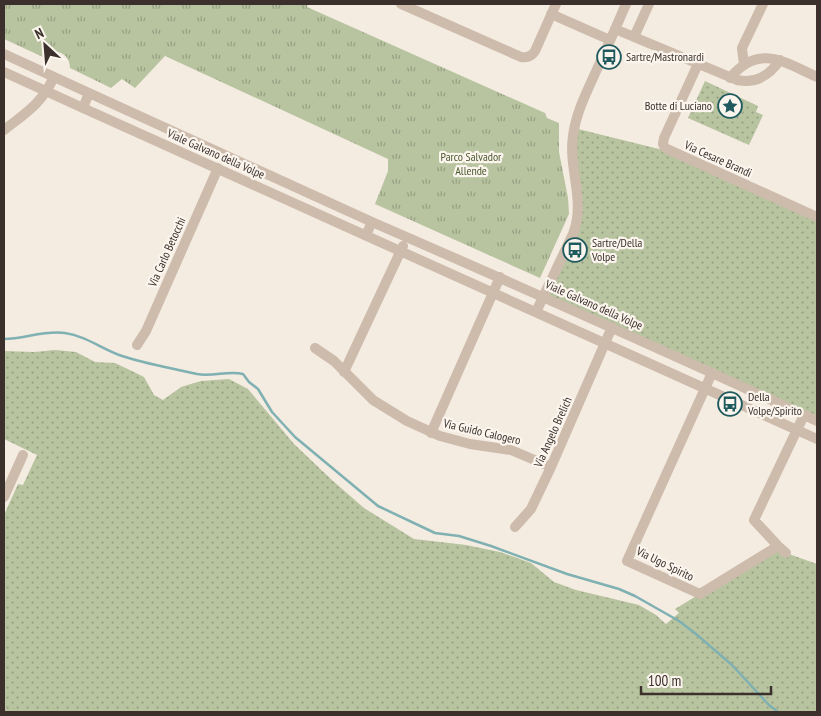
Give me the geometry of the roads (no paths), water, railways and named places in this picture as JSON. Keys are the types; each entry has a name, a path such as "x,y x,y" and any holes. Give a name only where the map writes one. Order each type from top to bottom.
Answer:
{"street":[{"path":"402,4 523,57 528,57 534,53 556,4"},
{"path":"536,312 576,224 578,203 573,154 574,128 586,93 626,4"},
{"path":"634,37 649,4"},
{"path":"744,65 742,48 763,4"},
{"path":"551,14 610,40"},
{"path":"615,29 730,78 746,82 759,79 771,72 780,60"},
{"name":"Viale Galvano della Volpe","path":"4,54 372,222 544,296 817,421"},
{"path":"730,78 744,65 762,58 780,60 817,77"},
{"name":"Via Cesare Brandi","path":"698,64 664,138 665,148 817,218"},
{"name":"Viale Galvano della Volpe","path":"4,72 817,439"},
{"path":"4,130 36,106 47,92 54,77"},
{"path":"83,108 90,93"},
{"name":"Via Carlo Betocchi","path":"137,345 146,331 218,168"},
{"path":"366,235 372,222"},
{"path":"344,372 407,237"},
{"path":"431,433 500,278"},
{"name":"Via Angelo Brelich","path":"515,527 529,512 551,467 612,327"},
{"name":"Via Guido Calogero","path":"314,348 334,361 380,406 401,419 431,433 461,442 511,450 551,467"},
{"name":"Via Ugo Spirito","path":"712,373 626,561 700,594 778,546"},
{"path":"786,553 754,520 804,415"},
{"path":"4,497 7,481 23,454"}],"waterway":[{"path":"4,339 57,332 65,333 80,337 122,356 150,364 203,375 243,374 258,389 272,412 295,437 378,506 435,533 459,536 491,546 567,574 619,589 635,596 679,621 696,634 732,665 769,705 778,712"}],"place":[{"name":"Sartre/Mastronardi","path":"609,57"},
{"name":"Botte di Luciano","path":"730,106"},
{"name":"Sartre/Della Volpe","path":"575,250"},
{"name":"Della Volpe/Spirito","path":"730,404"}],"park label":[{"name":"Parco Salvador Allende","path":"471,164"}]}
